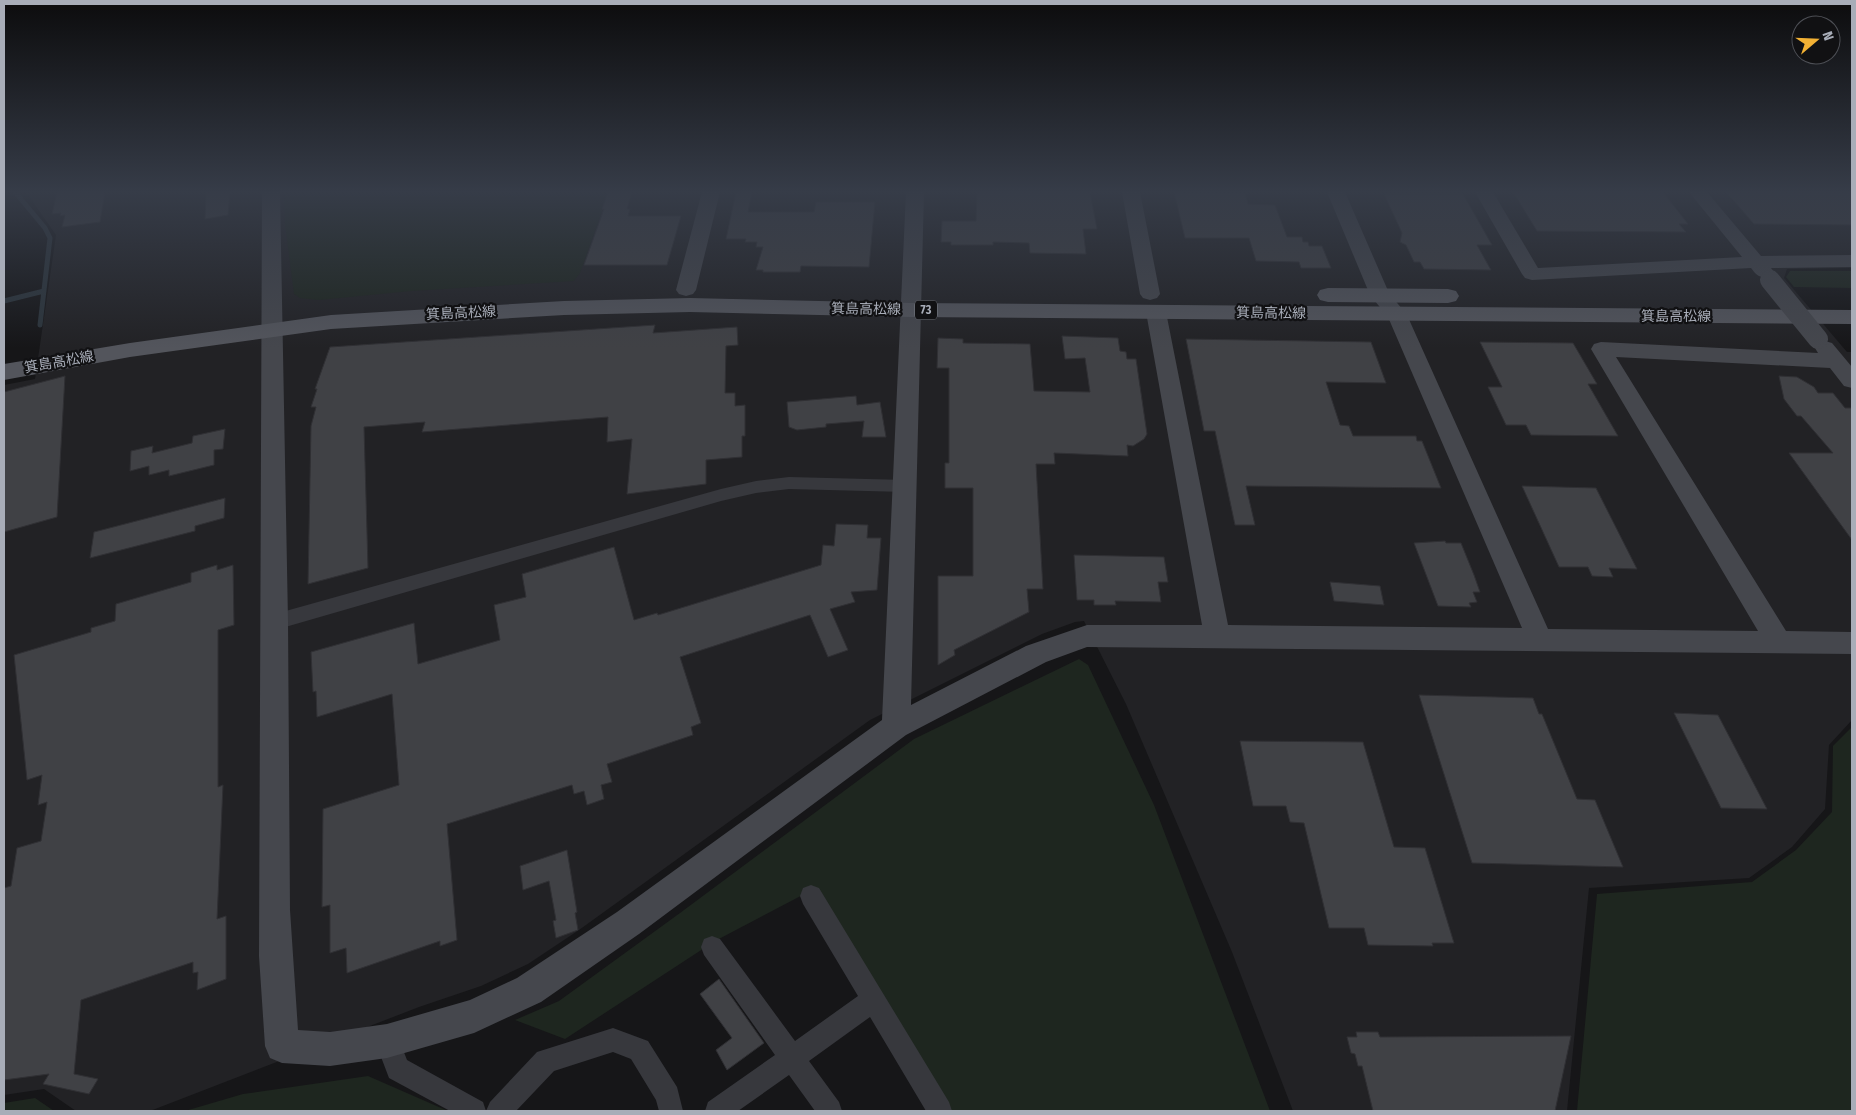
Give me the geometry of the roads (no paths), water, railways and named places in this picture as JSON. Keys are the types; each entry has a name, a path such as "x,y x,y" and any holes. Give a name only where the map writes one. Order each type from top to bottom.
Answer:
{"main road":[{"name":"箕島高松線","path":"4,372 382,305 612,291 686,290 912,301"},
{"name":"箕島高松線","path":"4,359 271,325 564,308 912,301 1154,303 1852,301"},
{"name":"箕島高松線","path":"1391,302 1852,317"}],"street":[{"path":"271,244 276,984 282,1046 330,1049 387,1041 474,1016 529,990 628,923 896,726 1036,654 1086,636 1779,643 1852,642"},
{"path":"686,290 698,244"},
{"path":"896,726 914,244"},
{"path":"1142,244 1217,636"},
{"path":"1362,244 1391,302 1540,640"},
{"path":"1370,244 1391,302"},
{"path":"1514,244 1532,274 1756,262 1852,261"},
{"path":"1741,244 1852,381"},
{"path":"1779,643 1601,349 1836,361"},
{"path":"275,622 721,495 756,487 789,483 906,486"},
{"path":"812,896 940,1111"},
{"path":"712,947 830,1111"},
{"path":"718,1111 873,1000"},
{"path":"499,1111 546,1062 613,1040 639,1050 668,1096 671,1111"},
{"path":"387,1041 398,1069 474,1111"}],"waterway":[{"path":"44,291 49,244"},
{"path":"4,301 44,291"},
{"path":"40,325 44,291"}]}
